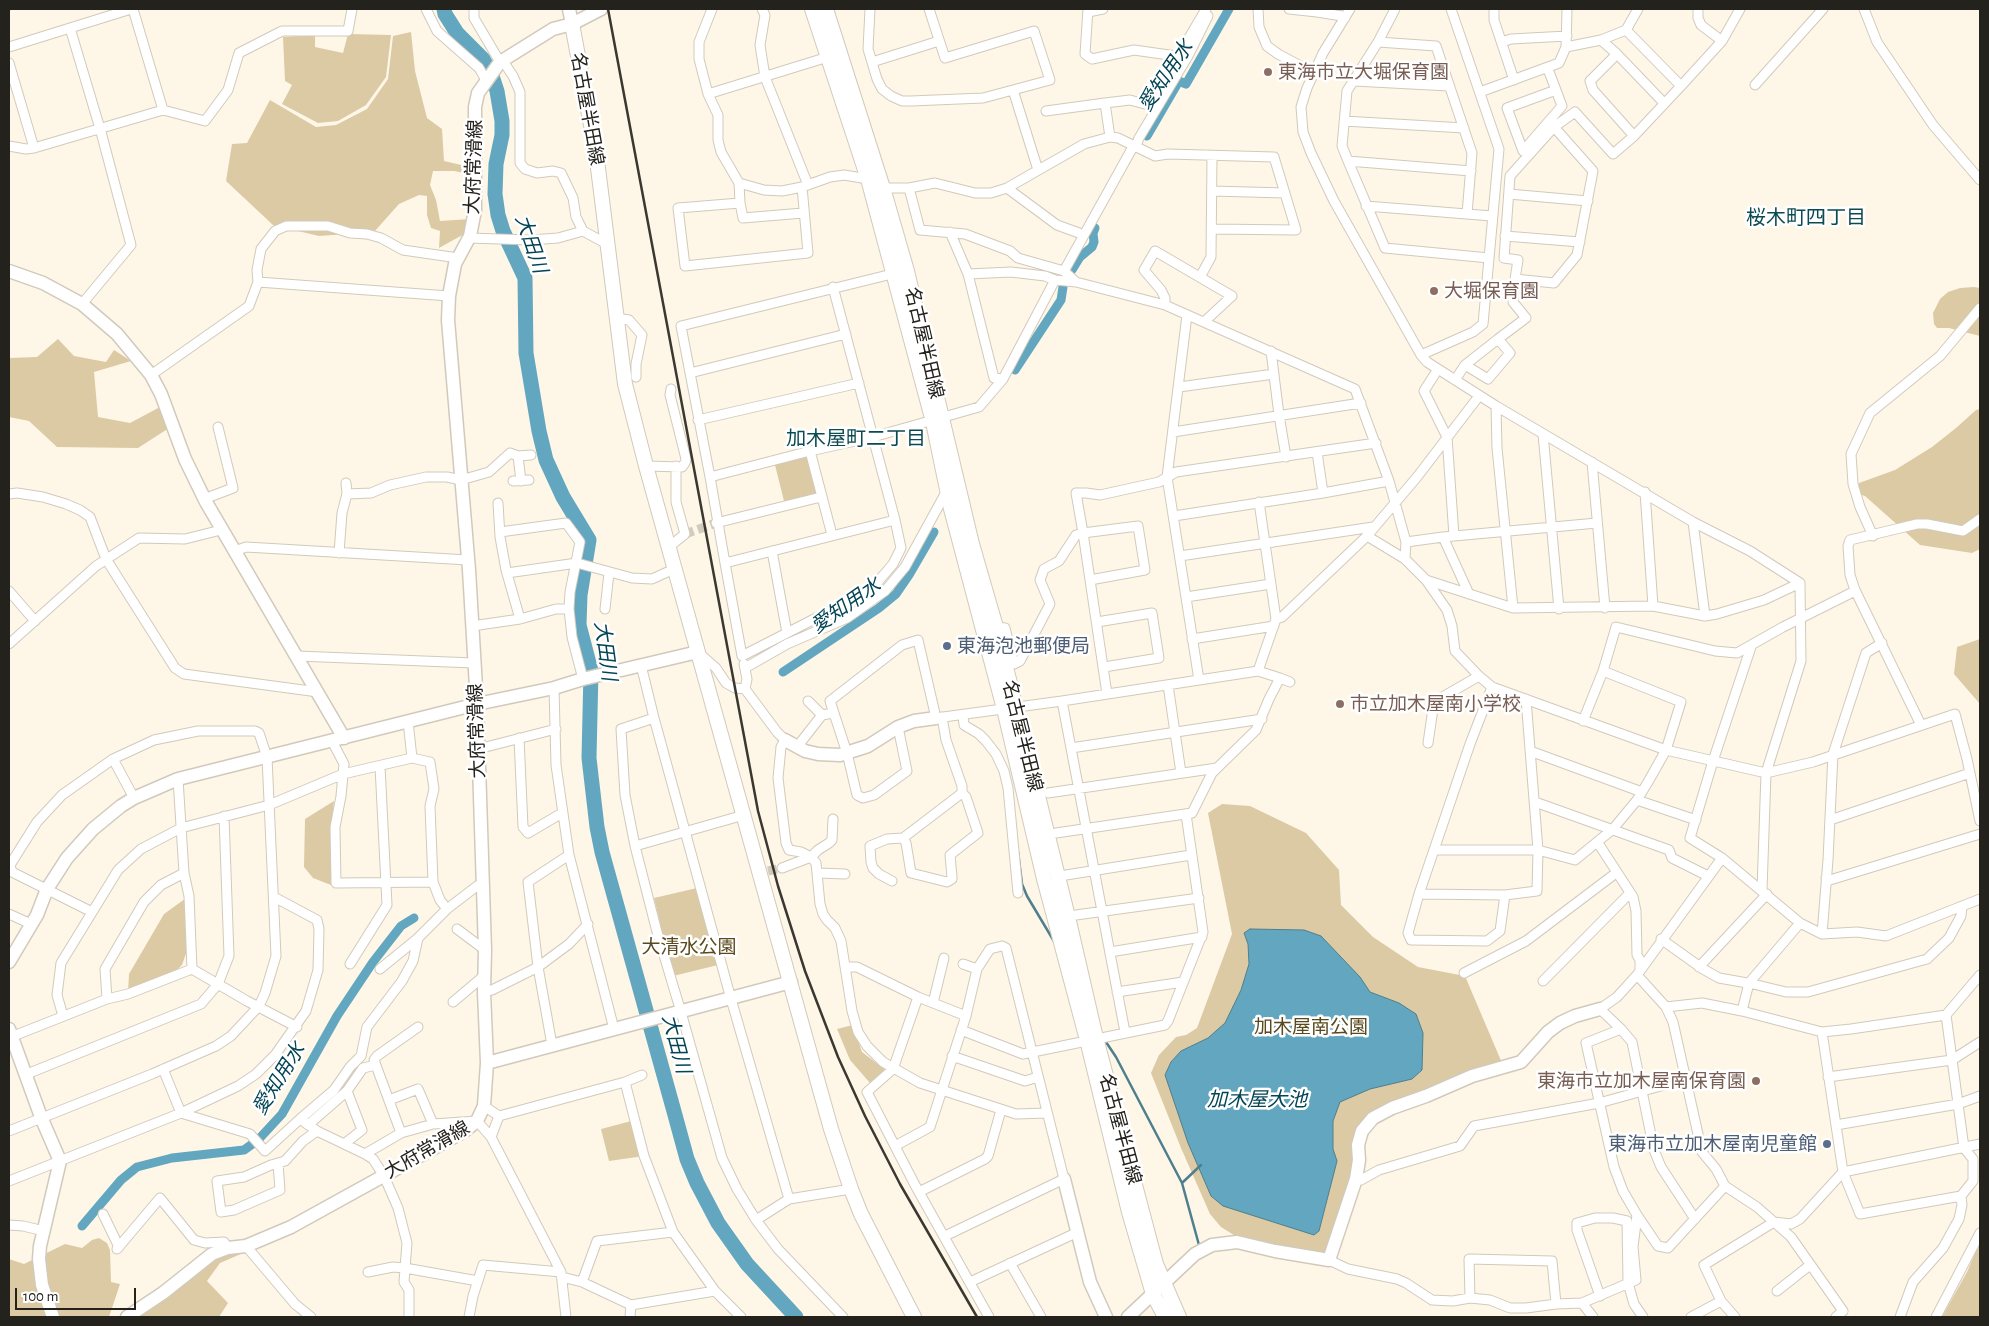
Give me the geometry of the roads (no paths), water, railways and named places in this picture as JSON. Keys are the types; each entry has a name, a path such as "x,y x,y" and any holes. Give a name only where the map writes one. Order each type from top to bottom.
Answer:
{"main road":[{"name":"名古屋半田線","path":"812,9 868,179 892,274 937,420 996,627 1009,708 1044,879 1156,1264 1180,1317"},
{"name":"名古屋半田線","path":"826,9 883,188 907,271 937,420 948,494 1009,708"},
{"name":"名古屋半田線","path":"572,24 596,152 626,384 646,466 744,816 763,873 831,1129 851,1190 874,1241 914,1317"},
{"name":"名古屋半田線","path":"1091,1039 1129,1212 1153,1294 1165,1317"}],"street":[{"path":"9,47 132,9 163,110"},
{"path":"9,146 26,149 34,148 163,110 205,121 228,90 239,53 282,31 348,31 352,9"},
{"path":"426,9 437,31 479,68 486,80"},
{"path":"474,9 474,18 500,62 505,64 509,70 520,92 520,163 525,169 537,173 553,171 561,173 573,198 576,217 583,231 607,244"},
{"path":"569,9 572,24"},
{"name":"大府常滑線","path":"127,1317 164,1293 212,1254 228,1248 246,1246 291,1227 464,1132 478,1121 484,1106 487,1062 478,704 448,320 450,296 452,278 458,258 469,238 475,210 475,107 478,93 500,62 553,29 572,24 601,9"},
{"path":"712,9 699,42 699,60 708,94 718,115 718,140 721,152 739,183 742,218 803,213"},
{"path":"740,203 678,208 685,266 808,253 803,213 805,186 765,77 760,46 765,16 762,9"},
{"path":"870,9 868,48 877,79 882,88 891,96 902,100 983,98 1050,80 1034,31 945,58 929,9"},
{"path":"1103,9 1088,10 1085,54 1092,59 1134,50 1176,56 1180,53 1206,9"},
{"path":"1064,271 1156,107 1188,56 1212,9"},
{"path":"1258,9 1258,27 1267,46 1314,73"},
{"path":"1289,9 1345,18"},
{"path":"1350,9 1323,53 1307,88 1301,107 1303,132 1334,200 1421,355 1427,362 1479,396 1692,522 1750,551 1800,583"},
{"path":"1395,9 1378,42 1347,91 1342,146 1384,248 1489,258"},
{"path":"1421,355 1473,332 1483,324 1499,149 1451,9"},
{"path":"1494,9 1494,20 1514,80"},
{"path":"1480,92 1559,63 1566,47 1567,9"},
{"path":"1566,47 1601,40 1626,30 1638,9"},
{"path":"1698,9 1698,18 1701,25 1722,41"},
{"path":"1455,380 1465,365 1526,318 1513,302 1518,260 1504,258 1510,176 1554,127 1575,112 1613,154 1634,136 1722,41 1740,9"},
{"path":"1755,85 1823,9"},
{"path":"1864,9 1876,42 1933,125 1980,180"},
{"path":"70,28 131,245 82,304"},
{"path":"1626,30 1681,86"},
{"path":"1502,42 1511,39 1567,36"},
{"path":"1601,40 1664,103"},
{"path":"872,62 939,41"},
{"path":"1378,42 1436,46 1472,154 1467,214"},
{"path":"1617,54 1590,81 1593,90 1634,136"},
{"path":"708,94 828,58"},
{"path":"9,63 34,148"},
{"path":"1548,68 1562,106 1523,151 1507,108 1556,90"},
{"path":"1354,80 1449,86"},
{"path":"1013,90 1038,170"},
{"path":"1046,111 1130,100 1156,107"},
{"path":"1105,103 1110,137"},
{"path":"1344,120 1464,128"},
{"path":"1515,279 1554,282 1577,255 1593,171 1554,127"},
{"path":"739,183 773,191 782,191 805,186 830,177 844,175 868,179 883,188 909,188 935,183 983,194 1006,188 1084,144 1110,137 1118,138 1155,156 1168,154 1274,158 1296,230 1211,228"},
{"path":"1200,277 1211,257 1212,156"},
{"path":"1348,161 1471,171"},
{"path":"909,188 920,230 965,234 1010,252 1018,258 1064,271 1076,282"},
{"path":"1006,188 1057,225 1079,232"},
{"path":"1212,191 1285,193"},
{"path":"1509,194 1588,201"},
{"path":"1366,206 1492,216"},
{"path":"151,375 249,306 258,282 257,270 261,249 275,231 286,226 328,226 350,233 367,234 381,238 403,250 458,258"},
{"path":"469,238 507,240 558,238 583,231"},
{"path":"950,232 968,274 994,378 1003,379"},
{"path":"1505,236 1580,242"},
{"path":"1165,305 1165,298 1161,290 1144,270 1155,251 1232,296 1204,322"},
{"path":"9,271 43,282 82,304 117,334 151,375 161,394 185,459 204,500 318,692 338,739 344,764 335,827 336,883 434,882"},
{"path":"968,274 1011,272 1045,276 1055,280 1076,282 1165,305 1355,389 1389,481 1406,542 1405,559"},
{"path":"744,689 747,679 716,523 710,478 681,326 892,274"},
{"path":"710,478 810,451 873,438 979,407 1003,379 1055,280"},
{"path":"258,282 450,296"},
{"path":"742,656 858,597 875,585 893,564 901,548 833,287"},
{"path":"1873,536 1860,507 1853,484 1851,454 1870,413 1940,356 1980,308"},
{"path":"1187,315 1167,477 1199,680"},
{"path":"616,318 629,320 642,335 636,364 636,377"},
{"path":"690,373 846,334"},
{"path":"1465,365 1488,379 1510,353 1498,339"},
{"path":"1271,352 1286,457"},
{"path":"1438,369 1424,391 1447,437 1454,536"},
{"path":"1178,387 1274,374"},
{"path":"698,420 859,383"},
{"path":"646,466 676,466 682,468 686,459 670,395 671,389"},
{"path":"1192,639 1275,623 1367,536 1417,476 1479,396"},
{"path":"1173,432 1361,404"},
{"path":"1496,406 1497,448 1513,608"},
{"path":"204,500 233,488 218,426"},
{"path":"1543,434 1559,608"},
{"path":"1107,694 1076,493 1100,495 1159,482 1176,472 1376,443"},
{"path":"810,451 832,535"},
{"path":"1317,452 1323,493"},
{"path":"347,494 371,493 390,485 426,477 447,477 461,480 489,472 510,453 518,456 531,456"},
{"path":"518,456 521,481"},
{"path":"1592,462 1605,608"},
{"path":"669,547 685,534 676,502 676,466"},
{"path":"1174,516 1389,481"},
{"path":"339,553 342,513 347,494 346,483"},
{"path":"1644,492 1653,606"},
{"path":"9,494 17,493 43,497 66,504 90,517 106,559 176,668 184,674 318,692"},
{"path":"745,668 787,644 847,618 885,591 905,567 944,496 948,494"},
{"path":"716,523 821,497"},
{"path":"1258,671 1275,623 1259,502"},
{"path":"498,503 500,532 507,573 520,619"},
{"path":"1921,724 1855,591 1850,575 1848,546 1850,540 1917,524 1927,524 1963,531 1980,519"},
{"path":"725,563 895,520"},
{"path":"1692,522 1704,616"},
{"path":"500,532 566,523 580,542 578,563 570,592 569,609 572,637 588,678"},
{"path":"1406,542 1597,523"},
{"path":"996,627 1005,628 1014,664 1020,661 1050,604 1040,580 1044,569 1059,561 1076,535 1082,532 1138,526 1145,570 1090,580"},
{"path":"1180,556 1373,527"},
{"path":"9,644 106,559 140,538 186,539 221,530"},
{"path":"1367,536 1405,559 1426,580 1447,610 1452,626 1455,651 1492,687 1666,750 1766,773 1813,762 1955,714 1980,821"},
{"path":"1443,537 1469,594"},
{"path":"235,551 246,547 468,560"},
{"path":"772,551 787,633"},
{"path":"507,573 578,563 632,578 652,579 674,569"},
{"path":"605,609 609,573"},
{"path":"1426,580 1513,608 1653,606 1704,616 1764,600 1800,583"},
{"path":"1699,967 1764,892 1766,773 1801,661 1800,583"},
{"path":"1186,597 1271,584"},
{"path":"9,591 35,621"},
{"path":"1583,721 1603,672 1616,627 1715,650 1737,653 1855,591"},
{"path":"472,626 520,619 556,609 569,609"},
{"path":"1097,622 1152,613 1159,658 1104,667"},
{"path":"898,727 906,771 874,795 862,798 857,795 847,753 830,701 902,645 918,640 939,718 962,786 962,793 966,797 978,834 950,855 952,880 947,882 911,873 906,843 903,838"},
{"path":"1822,934 1833,754 1866,653 1882,643"},
{"path":"1750,647 1690,838 1722,858 1800,923 1822,934 1857,932 1886,936 1980,899"},
{"path":"9,962 31,924 47,889 67,858 93,829 134,798 178,780 408,721 554,688 698,652 716,668 726,683 735,688 744,689 785,740 797,747 818,754 847,753 868,746 898,727 914,721 1258,671 1290,682"},
{"path":"297,656 474,663"},
{"path":"641,665 731,998 789,1200"},
{"path":"1434,850 1538,850 1575,860 1613,829 1640,796 1666,750 1681,702 1603,672"},
{"path":"1428,743 1434,702 1479,676"},
{"path":"1056,834 1192,813 1212,773 1256,730 1280,678"},
{"path":"1168,685 1181,773"},
{"path":"1492,687 1470,744 1419,894 1408,934 1411,940 1487,941 1500,931 1505,895"},
{"path":"554,688 556,765 569,855 614,1029"},
{"path":"1419,894 1505,895 1537,891 1538,850 1526,699"},
{"path":"808,701 822,715"},
{"path":"1062,701 1125,1032"},
{"path":"797,747 822,715 833,713"},
{"path":"963,715 964,725 979,734 986,741 996,754 1004,771 1008,788 1018,893"},
{"path":"654,718 621,729 625,795 635,846 657,932 722,1158 737,1189 756,1220 778,1249 843,1317"},
{"path":"1070,748 1262,719"},
{"path":"408,721 412,758"},
{"path":"478,749 556,729"},
{"path":"9,1131 209,1049 231,1036 259,1006 276,956 268,758 259,733 255,731 198,731 154,740 114,759 62,795 37,822 9,863 12,872 92,912"},
{"path":"519,738 523,827 528,833 563,815"},
{"path":"785,740 780,747 778,778 786,843 789,850 801,852 811,857 816,863 820,904 823,914 835,928 841,941 852,1011 858,1032 874,1054 893,1069 920,1083 1016,1114 1046,1112"},
{"path":"1530,751 1696,820"},
{"path":"63,1016 57,995 62,963 118,870 141,849 181,828 269,805 343,774 412,758 430,762 434,789 430,806 434,882 440,900 447,909"},
{"path":"114,759 134,798"},
{"path":"350,964 387,905 380,766"},
{"path":"1048,792 1218,768"},
{"path":"1830,820 1970,773"},
{"path":"178,780 184,873 189,896 192,969"},
{"path":"892,881 879,874 873,868 870,846 887,839 903,838 962,793"},
{"path":"1535,802 1669,850 1672,858 1708,876"},
{"path":"961,1030 1023,1054 1165,1025 1202,937 1203,925 1186,814"},
{"path":"27,1074 201,1004 218,984 229,956 224,816"},
{"path":"635,846 744,816"},
{"path":"782,868 811,857 832,840 832,819"},
{"path":"1826,878 1830,880 1980,834"},
{"path":"1598,843 1630,893 1636,911 1637,955 1640,960 1638,972 1666,1007 1676,1033 1702,1152 1716,1169 1725,1186 1757,1207 1791,1237 1843,1311 1836,1317"},
{"path":"552,1045 538,967 528,882 569,855"},
{"path":"1066,876 1191,855"},
{"path":"1329,1260 1356,1180 1359,1160 1358,1145 1362,1131 1373,1118 1392,1108 1472,1076 1521,1062 1548,1032 1560,1023 1575,1016 1600,1009 1617,997 1638,972 1722,858"},
{"path":"107,999 105,969 144,902 161,885 184,873"},
{"path":"818,873 845,874"},
{"path":"1464,973 1526,941 1616,873"},
{"path":"380,969 418,938 447,909 477,886 484,884"},
{"path":"1543,981 1630,893"},
{"path":"9,1181 181,1113 238,1086 256,1074 275,1055 297,1027 306,1011 318,970 319,929 317,920 274,897"},
{"path":"1076,915 1199,898"},
{"path":"1661,939 1699,967 1719,978 1786,992 1808,992 1927,959 1949,938 1961,916 1962,906"},
{"path":"9,914 31,924"},
{"path":"1742,1011 1749,983 1800,923"},
{"path":"484,992 492,990 538,967 569,944 588,924"},
{"path":"457,929 485,950"},
{"path":"1110,952 1202,937"},
{"path":"304,1122 334,1090 350,1067 361,1056 367,1027 402,981 413,961 418,938"},
{"path":"894,1146 930,1127 966,1016 977,969 990,949 1002,946 1006,948 1090,1282 1106,1317"},
{"path":"933,1003 944,958"},
{"path":"963,964 977,969"},
{"path":"845,967 857,967 933,1003 966,1016"},
{"path":"192,969 297,1027"},
{"path":"53,1317 46,1300 40,1269 40,1246 60,1161 41,1117 27,1074 10,1033 107,999 128,994 192,969"},
{"path":"453,1002 485,975"},
{"path":"1666,1007 1702,1003 1742,1011 1822,1032 1946,1015 1980,975"},
{"path":"487,1062 791,982"},
{"path":"1117,992 1183,982"},
{"path":"918,996 893,1069 867,1092 894,1146 989,1317"},
{"path":"1600,1009 1632,1042 1654,1150 1660,1168 1695,1219"},
{"path":"1822,1032 1843,1172 1860,1214 1961,1196 1973,1181 1973,1159 1964,1148 1946,1015"},
{"path":"402,1133 374,1060 418,1027"},
{"path":"1621,1029 1586,1043 1614,1166 1623,1191 1636,1215 1658,1246 1668,1248 1725,1186"},
{"path":"1828,1077 1952,1060 1980,1042"},
{"path":"952,1056 1025,1080 1038,1077"},
{"path":"181,1113 250,1134 265,1151 347,1091 363,1068 376,1065"},
{"path":"163,1069 181,1113"},
{"path":"484,1106 499,1116 625,1082 642,1075"},
{"path":"1356,1180 1361,1180 1379,1170 1460,1146 1474,1126 1599,1103 1686,1079"},
{"path":"625,1082 644,1156 673,1232 715,1291 741,1317"},
{"path":"389,1100 418,1089 433,1124"},
{"path":"344,1144 362,1130 347,1091"},
{"path":"1836,1125 1958,1104 1980,1096"},
{"path":"919,1192 988,1156 1001,1110"},
{"path":"491,1136 499,1116"},
{"path":"365,1154 402,1133 433,1124 478,1121 491,1136 562,1275 566,1317"},
{"path":"304,1122 317,1131 365,1154 373,1160 384,1176 398,1208 407,1243 404,1282 409,1290 409,1317"},
{"path":"278,1164 280,1190 234,1210 221,1212 217,1181 244,1177 271,1165 286,1161 303,1141 317,1131"},
{"path":"1735,1317 1721,1301 1704,1265 1774,1222 1791,1224 1800,1219 1843,1172 1980,1144"},
{"path":"945,1236 1064,1179"},
{"path":"756,1220 789,1200 851,1190"},
{"path":"1900,1317 1913,1282 1942,1248 1959,1219 1962,1205 1961,1196"},
{"path":"103,1214 118,1248 160,1198 194,1240 205,1243 224,1242 228,1248"},
{"path":"1128,1317 1200,1250 1218,1243 1237,1242 1274,1251 1329,1260 1348,1269 1397,1279 1432,1300 1453,1301 1470,1298 1490,1300 1510,1308 1582,1303 1636,1280 1633,1247 1636,1215"},
{"path":"1600,1296 1577,1230 1577,1223 1595,1218 1613,1218 1627,1221 1628,1283 1634,1304 1643,1317"},
{"path":"9,1224 44,1231"},
{"path":"582,1282 597,1241 673,1232"},
{"path":"970,1282 1078,1232"},
{"path":"1936,1317 1980,1233"},
{"path":"246,1246 295,1304 311,1317"},
{"path":"1470,1298 1469,1259 1552,1261 1556,1304"},
{"path":"1010,1263 1041,1317"},
{"path":"469,1317 483,1265 562,1275 582,1282 631,1305 715,1291"},
{"path":"1777,1291 1810,1265"},
{"path":"368,1272 393,1267 478,1281"},
{"path":"1691,1317 1721,1301"},
{"path":"1582,1303 1593,1317"},
{"path":"630,1317 631,1305"}],"water":[{"name":"加木屋大池","path":"1250,929 1304,930 1321,936 1360,977 1370,992 1399,1003 1416,1014 1423,1033 1422,1070 1412,1079 1370,1089 1340,1102 1333,1121 1333,1149 1337,1161 1319,1231 1314,1235 1223,1206 1211,1196 1188,1143 1165,1075 1171,1062 1181,1051 1208,1038 1225,1023 1241,990 1249,964 1248,944 1244,933"}],"waterway":[{"name":"大田川","path":"444,9 445,14 457,33 483,59 497,91 502,121 502,135 496,164 495,194 498,215 503,231 525,278 526,353 539,431 546,460 563,497 589,540 580,595 579,625 591,671 589,758 597,827 602,852 687,1159 697,1183 718,1223 747,1264 796,1317"},
{"name":"愛知用水","path":"1147,136 1179,81 1186,84 1229,9"},
{"name":"愛知用水","path":"1072,270 1080,257 1092,247 1095,228"},
{"name":"愛知用水","path":"1015,370 1061,300 1063,287"},
{"name":"愛知用水","path":"783,672 879,608 896,594 934,532"},
{"path":"1018,852 1022,884 1055,943"},
{"name":"愛知用水","path":"82,1226 121,1180 137,1167 172,1158 244,1150 258,1140 282,1114 337,1016 373,962 401,926 414,918"},
{"path":"1104,1039 1116,1057 1182,1183 1199,1245"},
{"path":"1182,1183 1201,1165"}],"tunnel":[{"path":"685,534 716,523"},
{"path":"768,871 782,868"}],"railway":[{"path":"608,9 758,811 778,886 805,971 838,1057 865,1116 900,1184 977,1317"}],"place":[{"name":"東海市立大堀保育園","path":"1268,72"},
{"name":"大堀保育園","path":"1434,291"},
{"name":"東海泡池郵便局","path":"947,646"},
{"name":"市立加木屋南小学校","path":"1340,704"},
{"name":"東海市立加木屋南保育園","path":"1756,1081"},
{"name":"東海市立加木屋南児童館","path":"1827,1144"}],"district":[{"name":"桜木町四丁目","path":"1806,218"},
{"name":"加木屋町二丁目","path":"856,439"}],"park label":[{"name":"大清水公園","path":"689,947"},
{"name":"加木屋南公園","path":"1311,1027"}]}
